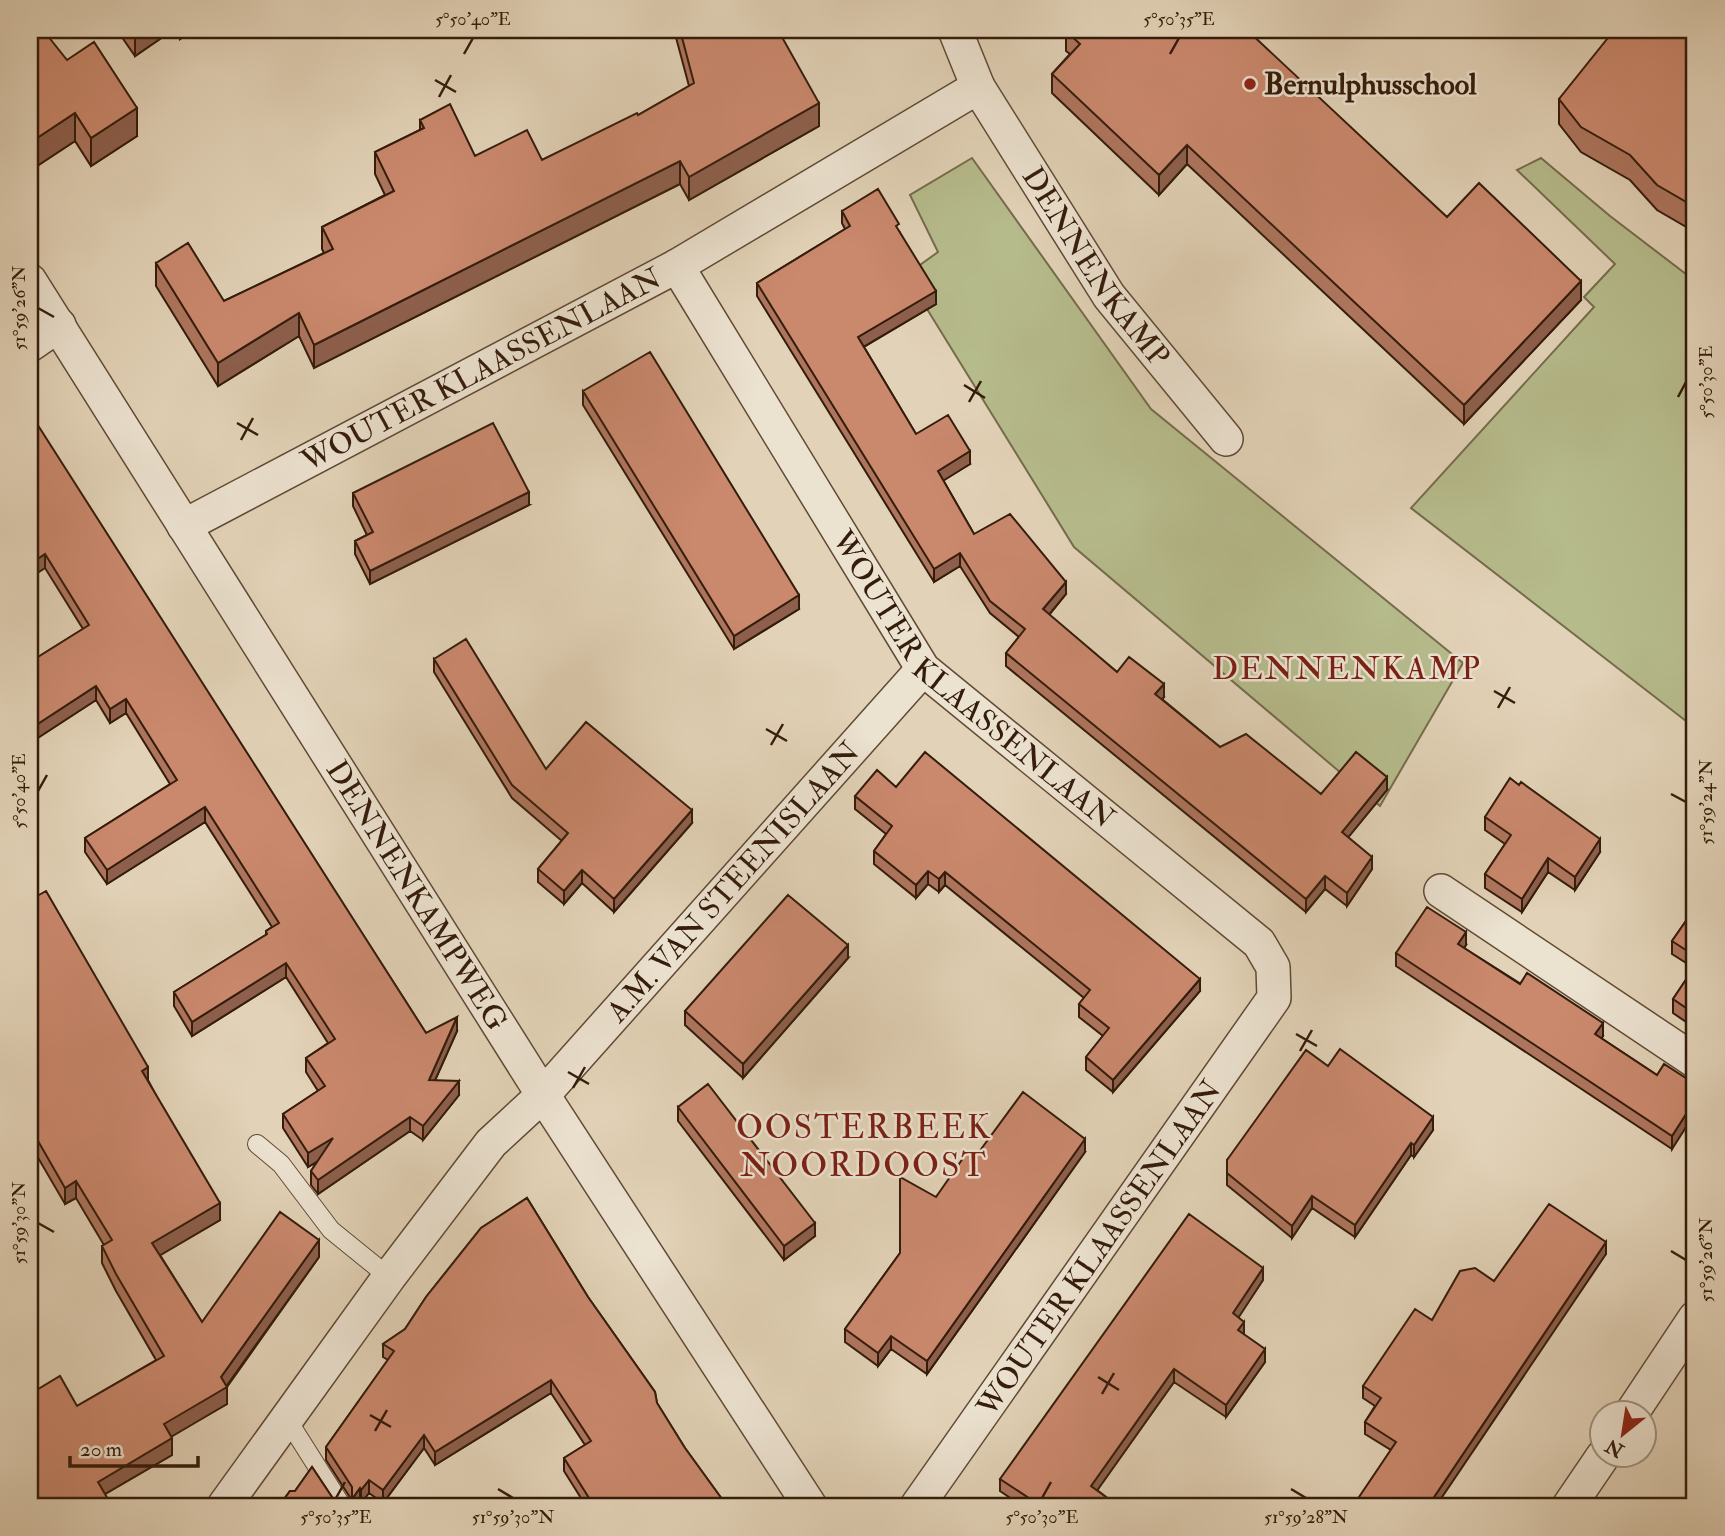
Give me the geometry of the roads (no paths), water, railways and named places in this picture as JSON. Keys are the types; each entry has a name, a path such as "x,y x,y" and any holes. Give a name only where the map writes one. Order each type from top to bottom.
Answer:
{"street":[{"name":"DENNENKAMP","path":"955,30 978,87 1109,296 1226,439"},
{"path":"677,266 978,87"},
{"name":"WOUTER KLAASSENLAAN","path":"184,526 677,266 923,669 1259,943 1273,967 1274,998 917,1506"},
{"name":"DENNENKAMPWEG","path":"30,281 543,1095 810,1506"},
{"path":"30,345 60,325"},
{"name":"A.M. VAN STEENISLAAN","path":"224,1506 389,1277 491,1143 543,1095 923,669"},
{"path":"1441,891 1695,1061"},
{"path":"1640,1400 1695,1318"},
{"path":"1569,1506 1593,1470"}],"lane":[{"path":"257,1144 281,1164 331,1230 389,1277"},
{"path":"287,1419 342,1506"}],"place":[{"name":"Bernulphusschool","path":"1250,84"}],"district":[{"name":"DENNENKAMP","path":"1347,668"},
{"name":"OOSTERBEEK NOORDOOST","path":"864,1145"}]}
